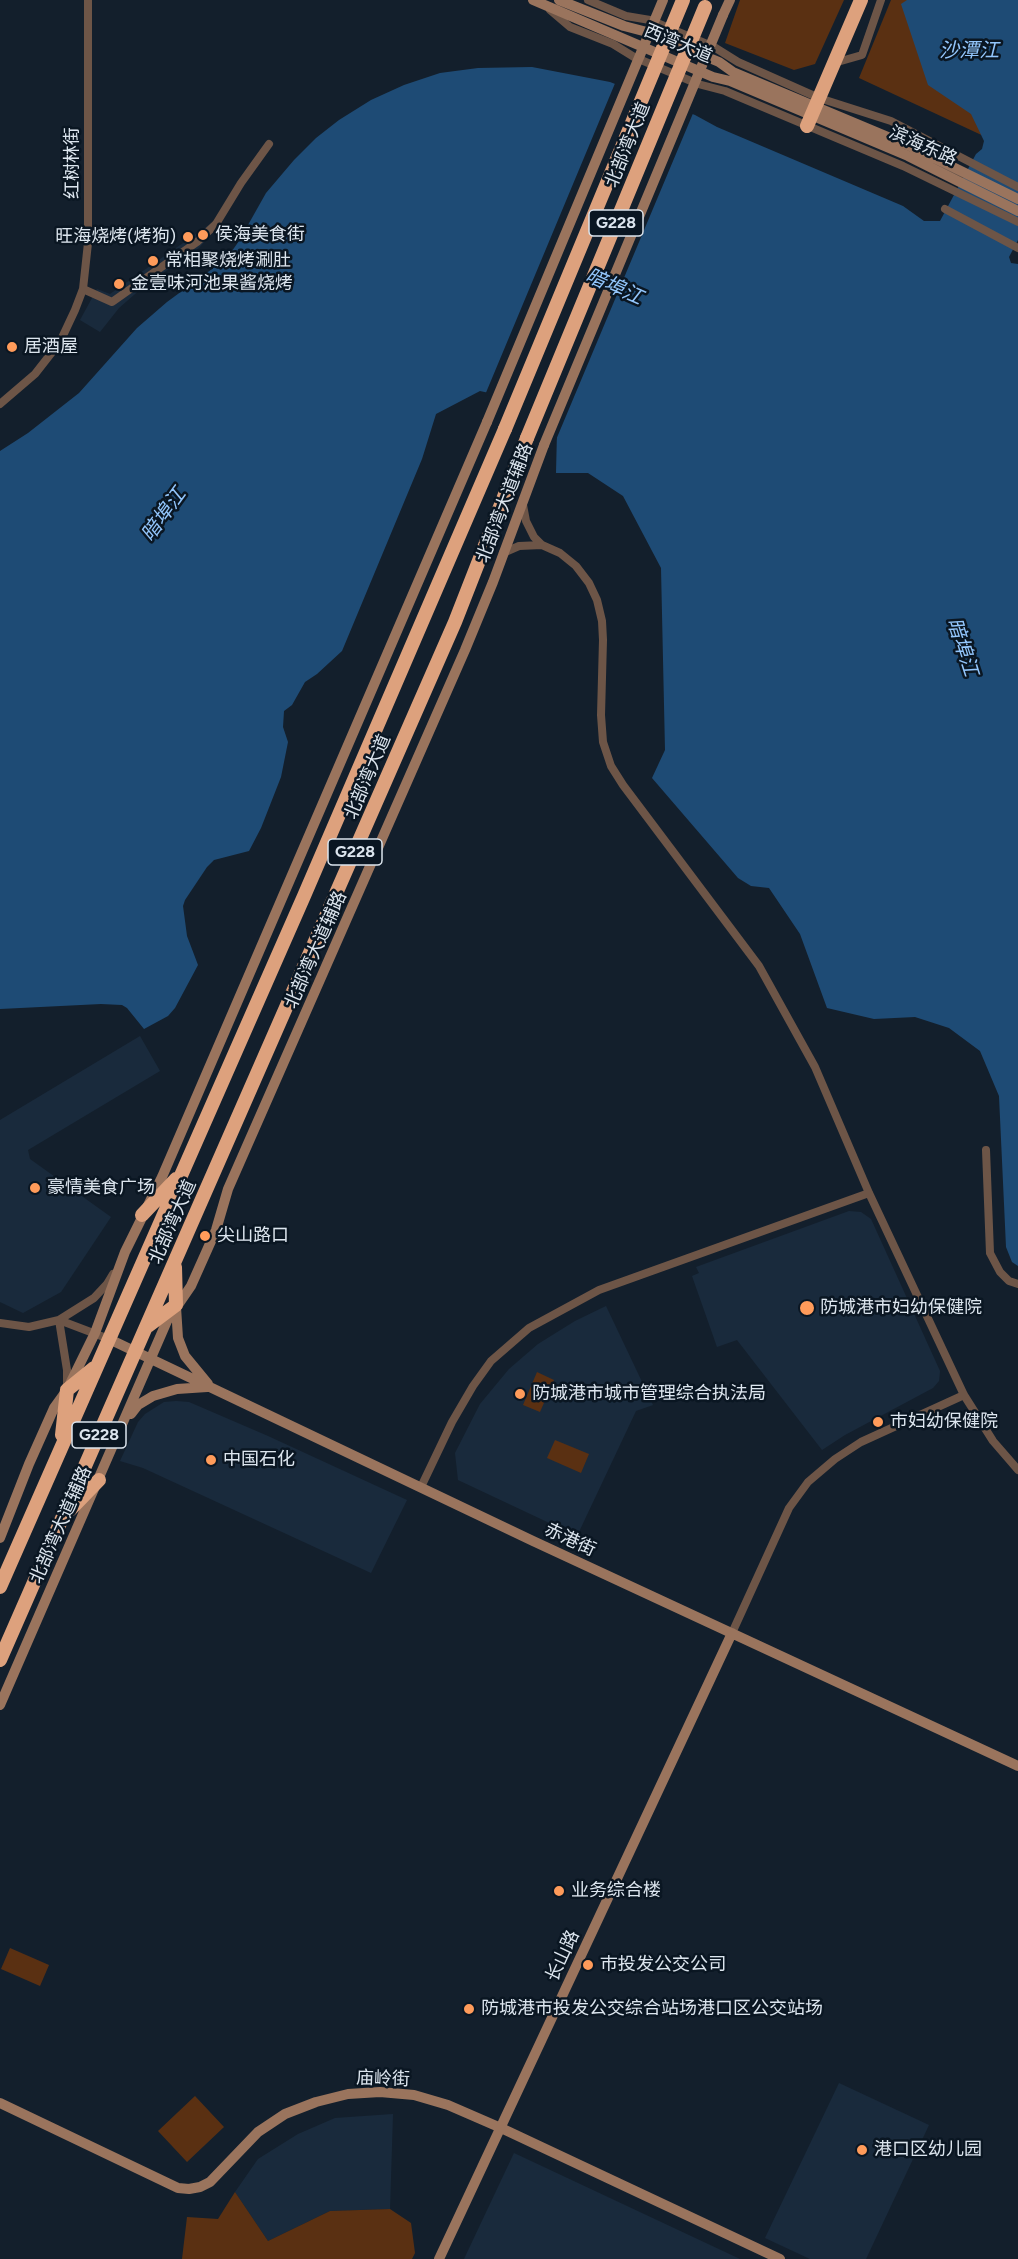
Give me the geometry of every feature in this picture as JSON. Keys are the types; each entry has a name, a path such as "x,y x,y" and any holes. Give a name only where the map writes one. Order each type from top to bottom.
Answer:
{"highway":[{"name":"北部湾大道","path":"0,1587 505,429 683,0"},
{"path":"813,111 861,0"},
{"name":"北部湾大道","path":"0,1660 450,633 526,438 707,2"},
{"path":"142,1215 183,1170"},
{"path":"146,1327 176,1305 175,1262"},
{"path":"61,1449 67,1390 98,1365"},
{"path":"62,1518 99,1480"}],"main road":[{"name":"西湾大道","path":"533,0 713,77 813,111"},
{"name":"西湾大道","path":"559,0 624,26 657,36 719,62 733,72 813,111"},
{"path":"0,1538 54,1408 67,1390 95,1333 125,1252 162,1177 487,422 663,0"},
{"name":"北部湾大道辅路","path":"0,1705 167,1321 191,1286 216,1230 228,1189 465,650 544,445 730,0"},
{"name":"滨海东路","path":"813,111 1018,199"},
{"name":"滨海东路","path":"963,177 1018,211"},
{"path":"176,1305 178,1338 186,1356 210,1387"},
{"name":"赤港街","path":"109,1339 1018,1766"},
{"path":"125,1421 138,1405 153,1396 177,1389 210,1387"},
{"name":"长山路","path":"439,2259 732,1633"},
{"name":"庙岭街","path":"0,2103 178,2188 189,2189 210,2182 258,2132 285,2115 316,2102 348,2094 380,2092 414,2095 448,2105 501,2128 780,2259"}],"street":[{"name":"红树林街","path":"0,404 35,374 60,342 83,289 87,243 88,0"},
{"path":"588,0 626,15 650,20 714,47 813,111 891,121 1018,222"},
{"path":"834,63 862,55 881,0"},
{"path":"83,289 112,302 196,242 216,224 241,183 269,144"},
{"path":"963,177 1018,187"},
{"path":"945,209 1016,246"},
{"path":"522,500 534,537 542,545 560,553 576,566 589,583 597,600 602,621 603,640 601,715 603,742 611,766 759,966 815,1067 869,1194 964,1395 993,1441 1018,1470"},
{"path":"502,554 519,546 542,545"},
{"path":"986,1150 990,1252 1000,1272 1009,1281 1018,1284"},
{"path":"421,1487 452,1422 473,1386 491,1361 529,1328 599,1290 869,1194"},
{"path":"0,1323 29,1327 59,1320 94,1298 107,1284 125,1252"},
{"path":"59,1320 109,1339"},
{"path":"59,1320 68,1370 67,1390"},
{"path":"732,1633 789,1509 808,1482 861,1442 964,1395"}],"shaded area":[{"path":"740,0 844,0 815,64 794,70 725,43"},
{"name":"沙潭江","path":"891,0 1018,0 1018,152 859,78"},
{"name":"侯海美食街","path":"256,165 217,227 199,248 143,287 119,308 100,332 80,320 97,289 110,294 213,222"},
{"name":"豪情美食广场","path":"140,1036 160,1071 28,1150 30,1159 111,1217 61,1292 23,1313 0,1302 0,1120"},
{"name":"防城港市妇幼保健院","path":"849,1211 861,1212 871,1219 940,1371 939,1381 933,1388 845,1435 822,1450 737,1340 717,1347 692,1276 699,1273 696,1267"},
{"path":"606,1306 653,1405 636,1411 577,1536 458,1480 455,1453 480,1404 509,1369 538,1344 575,1321"},
{"path":"537,1372 554,1380 540,1412 523,1405"},
{"path":"164,1402 189,1402 407,1500 371,1573 143,1468 120,1461 138,1422 145,1414"},
{"path":"555,1440 589,1454 581,1473 547,1458"},
{"path":"10,1948 49,1965 40,1986 1,1969"},
{"name":"港口区幼儿园","path":"839,2083 929,2125 866,2259 810,2259 765,2238"},
{"path":"195,2096 224,2127 187,2162 158,2131"},
{"path":"393,2114 390,2209 330,2211 268,2241 235,2192 258,2159 298,2134 335,2118"},
{"path":"514,2153 740,2259 464,2259"},
{"path":"235,2192 268,2241 330,2211 390,2209 411,2223 415,2253 412,2259 182,2259 187,2217 218,2219"}],"water":[{"name":"暗埠江","path":"907,0 1018,0 1018,240 1009,257 1011,263 1018,264 1018,1266 1012,1262 1006,1247 999,1096 980,1051 949,1028 915,1017 874,1019 827,1008 800,934 769,888 751,886 738,878 652,778 665,750 661,568 623,496 588,473 556,473 557,432 543,405 480,391 436,414 422,459 342,651 305,682 292,705 284,711 283,727 288,742 281,777 261,828 249,851 214,860 185,900 183,906 187,936 198,965 175,1008 168,1016 144,1029 122,1005 0,1009 0,451 28,433 79,393 137,328 167,302 227,258 266,193 316,138 371,100 404,85 440,73 478,68 532,67 610,82 695,115 717,127 903,206 924,221 940,221 976,154 982,149 984,141 971,114 928,85 901,4"}],"pier":[{"path":"616,81 694,111 553,447 554,432 541,407 485,395"}],"place":[{"name":"侯海美食街","path":"203,235"},
{"name":"旺海烧烤(烤狗)","path":"188,237"},
{"name":"常相聚烧烤涮肚","path":"153,261"},
{"name":"金壹味河池果酱烧烤","path":"119,284"},
{"name":"居酒屋","path":"12,347"},
{"name":"豪情美食广场","path":"35,1188"},
{"name":"尖山路口","path":"205,1236"},
{"name":"防城港市妇幼保健院","path":"807,1308"},
{"name":"防城港市城市管理综合执法局","path":"520,1394"},
{"name":"巿妇幼保健院","path":"878,1422"},
{"name":"中国石化","path":"211,1460"},
{"name":"业务综合楼","path":"559,1891"},
{"name":"巿投发公交公司","path":"588,1965"},
{"name":"防城港市投发公交综合站场港口区公交站场","path":"469,2009"},
{"name":"港口区幼儿园","path":"862,2150"}]}
